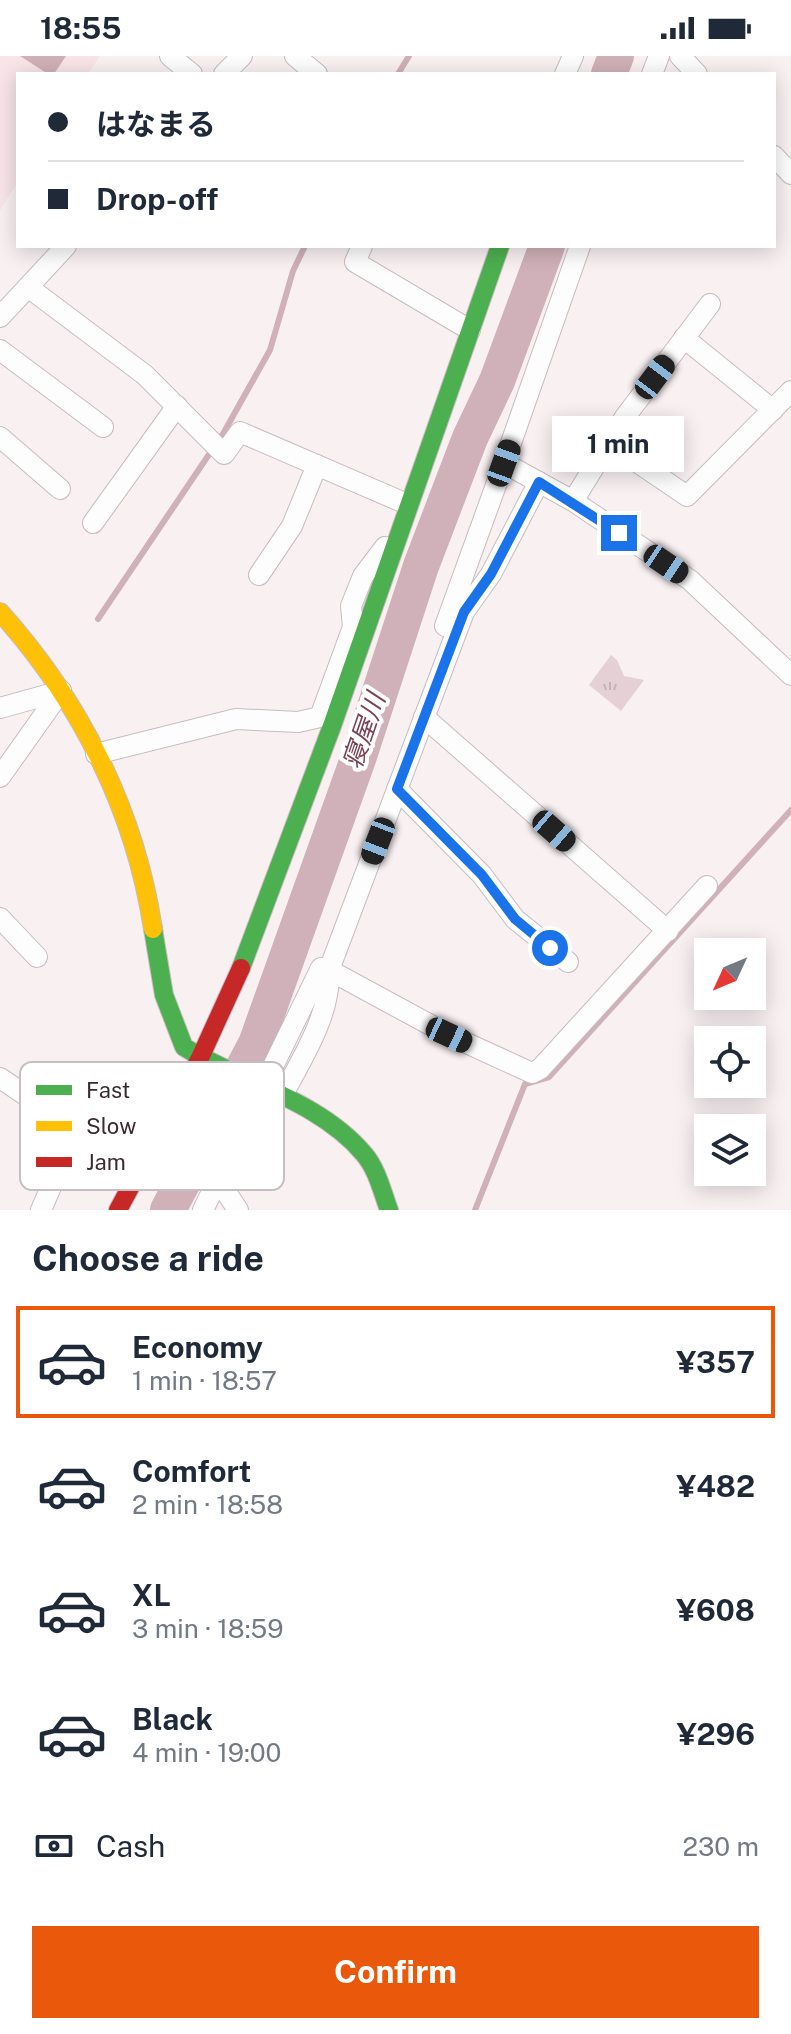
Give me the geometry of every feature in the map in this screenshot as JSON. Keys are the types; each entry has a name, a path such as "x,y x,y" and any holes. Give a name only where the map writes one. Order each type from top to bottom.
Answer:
{"street":[{"path":"170,56 190,72"},
{"path":"226,72 242,56"},
{"path":"295,56 315,72"},
{"path":"680,56 695,72"},
{"path":"776,158 791,174"},
{"path":"0,317 64,248"},
{"path":"361,248 355,262 470,330"},
{"path":"198,1062 245,958 367,623 496,248"},
{"path":"284,1079 312,1040 329,986 325,969 579,248"},
{"path":"28,287 145,375 224,454 240,432 400,501"},
{"path":"573,501 609,443 710,304"},
{"path":"684,338 773,410"},
{"path":"0,350 103,427"},
{"path":"609,443 687,496 791,391"},
{"path":"367,623 364,609 431,404"},
{"path":"93,523 177,406"},
{"path":"0,437 60,489"},
{"path":"504,463 573,501 690,580 791,675"},
{"path":"259,575 292,526 317,465"},
{"path":"325,969 464,612 491,574 539,482"},
{"path":"96,754 236,719 298,722 320,717 353,627 351,606 363,576 385,547"},
{"path":"0,612 51,671 96,754 128,823 175,1033 184,1047 208,1062"},
{"path":"0,708 61,691"},
{"path":"0,777 61,691"},
{"path":"424,717 668,931"},
{"path":"397,789 482,875 515,919 568,962"},
{"path":"325,969 449,1035 532,1073 707,886"},
{"path":"0,918 37,957"},
{"path":"0,1078 20,1091"},
{"path":"284,1101 354,1143 372,1168 389,1210"},
{"path":"41,1210 50,1190"},
{"path":"118,1210 129,1190"},
{"path":"203,1210 213,1190"},
{"path":"225,1190 238,1210"}],"shaded area":[{"path":"0,56 100,56 89,72 16,72 16,185 0,210"},
{"path":"20,56 66,56 55,72 45,72"}],"green space":[{"path":"611,655 617,660 624,676 644,680 621,711 589,685"}],"waterway":[{"path":"399,72 409,56"},
{"name":"寝屋川","path":"610,72 616,56"},
{"path":"219,441 270,350 293,271 304,248"},
{"name":"寝屋川","path":"246,1062 256,1044 358,759 421,566 470,438 497,381 546,248"},
{"path":"98,619 212,450"},
{"path":"475,1210 525,1084 549,1077 791,810"},
{"name":"寝屋川","path":"168,1210 179,1190"}],"traffic: fast":[{"path":"241,968 332,726 499,248"},
{"path":"153,929 164,995 184,1047 212,1062"},
{"path":"284,1096 325,1120 364,1154 379,1180 389,1210"}],"traffic: slow":[{"path":"0,612 55,682 100,759 133,842 153,929"}],"traffic: jam":[{"path":"198,1062 241,968"},
{"path":"118,1210 129,1190"}],"route":[{"path":"550,948 515,919 482,875 397,789 464,612 491,574 539,482 619,533"}]}
